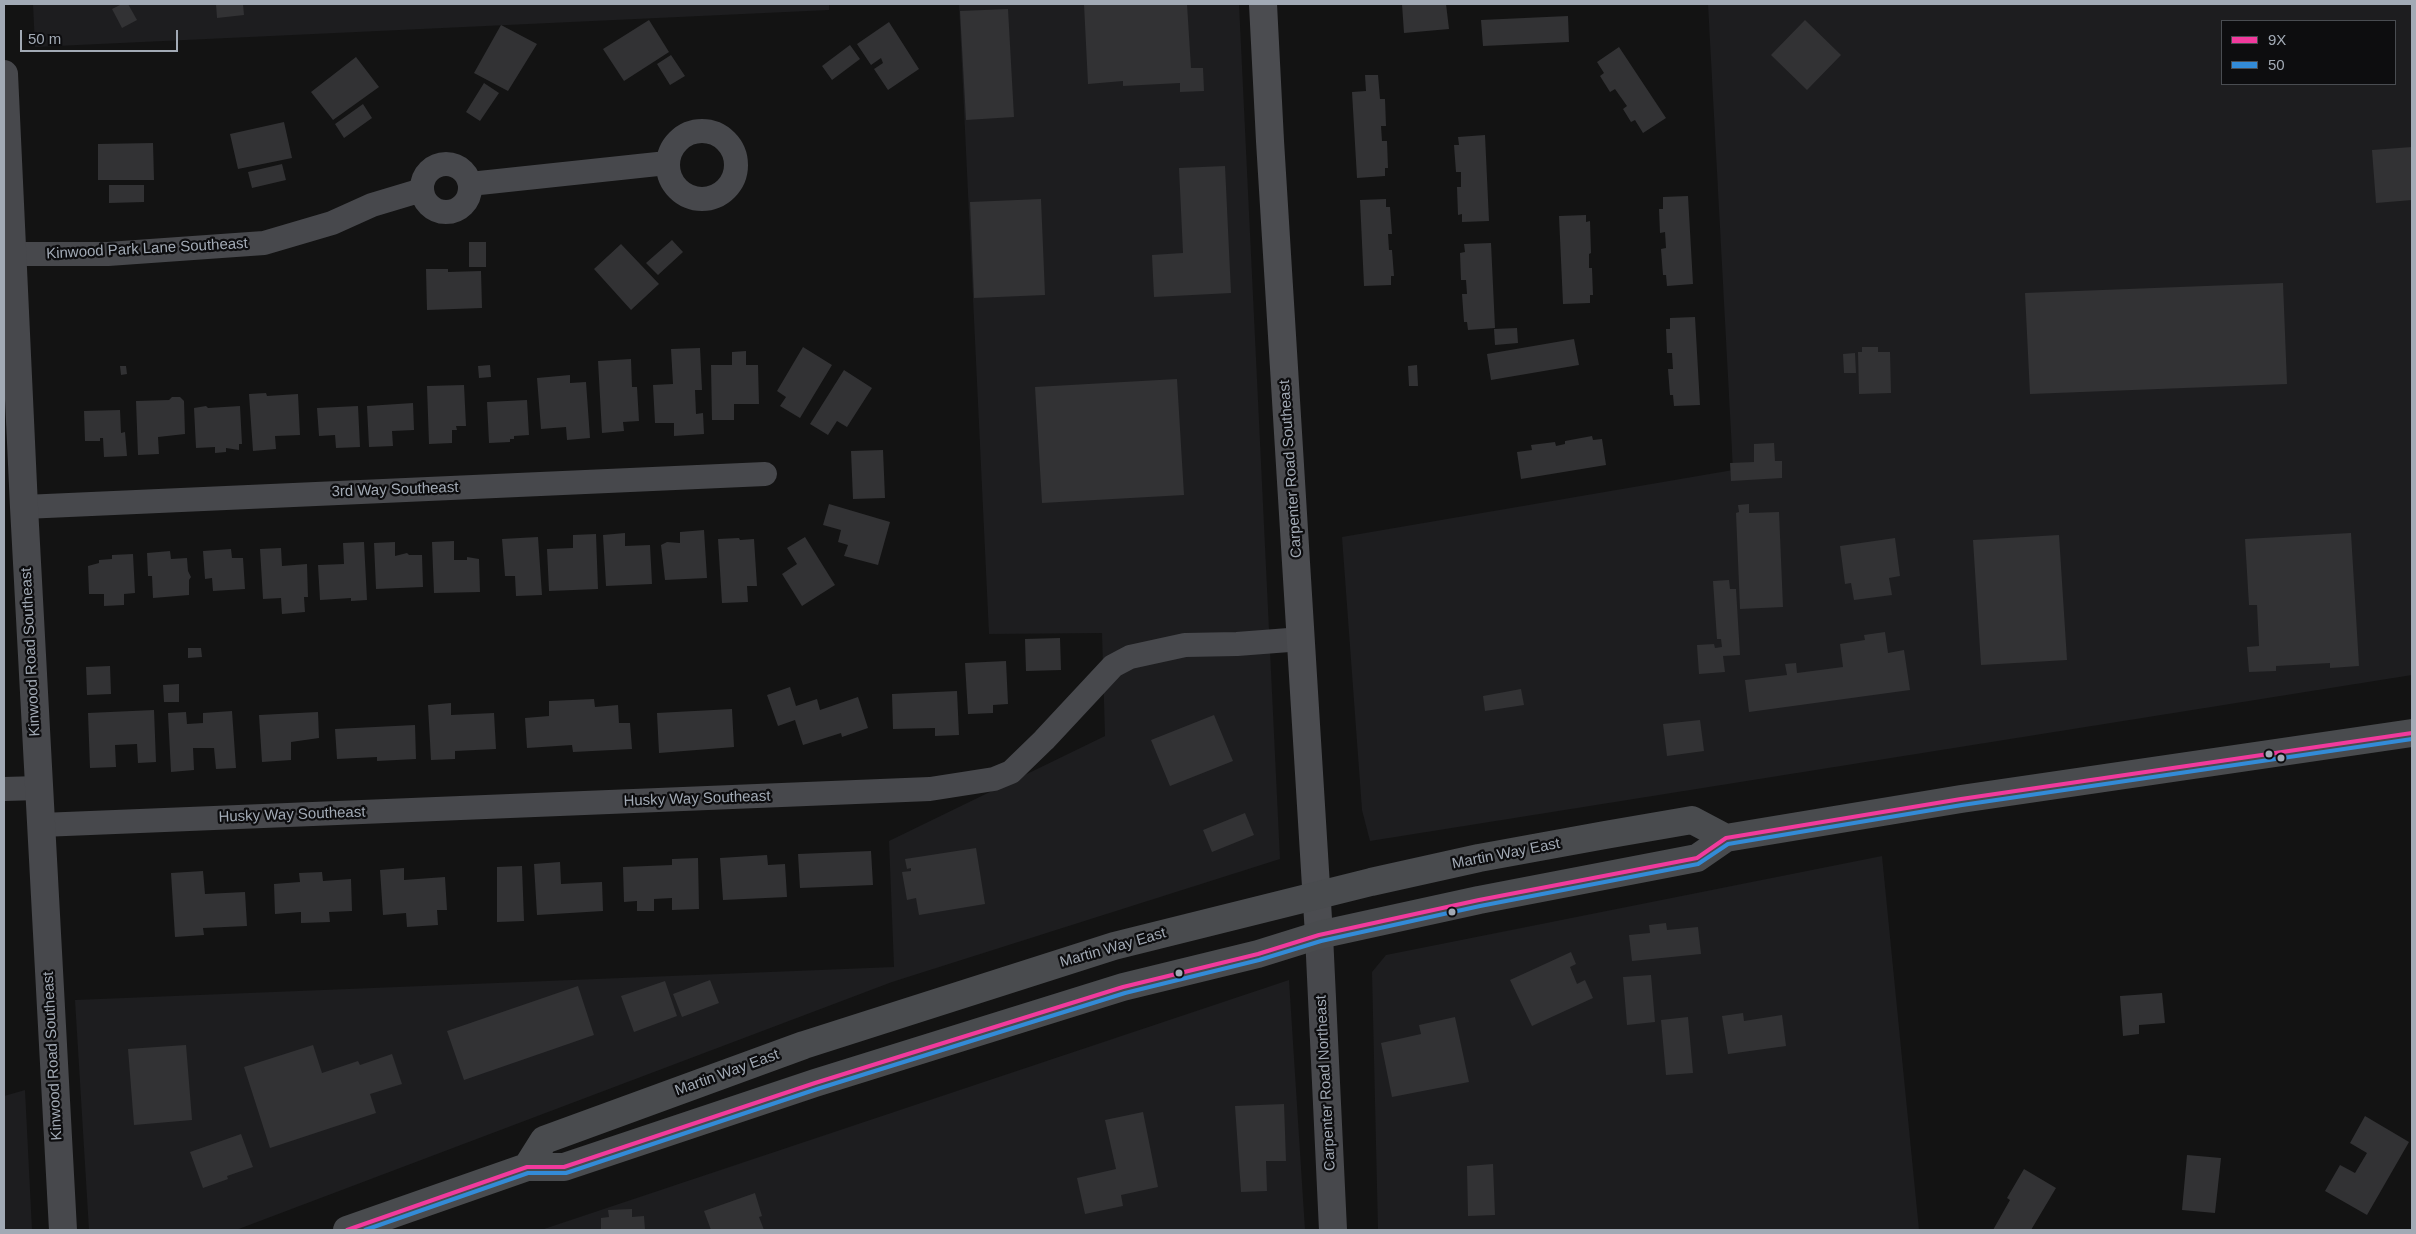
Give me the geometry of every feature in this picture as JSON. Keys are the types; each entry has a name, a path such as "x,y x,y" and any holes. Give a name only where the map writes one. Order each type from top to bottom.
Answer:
{"main road":[{"name":"Carpenter Road Southeast","path":"1263,4 1319,935"},
{"path":"347,1230 527,1167 564,1167 815,1082 1082,999 1258,954 1319,935 1479,900 1696,858 1726,838 1961,799 2412,733"},
{"name":"Martin Way East","path":"527,1167 544,1140 804,1045 1114,946 1318,895 1479,858 1692,820 1726,838"}],"street":[{"name":"Kinwood Road Southeast","path":"4,74 8,222 13,254 24,507 63,1230"},
{"path":"470,184 667,163"},
{"path":"447,164 462,169 470,184 468,199 456,210 448,212 441,212 428,204 422,190 426,175 431,169 447,164"},
{"name":"Kinwood Park Lane Southeast","path":"13,254 108,254 264,243 332,223 372,205 422,190"},
{"name":"3rd Way Southeast","path":"24,507 766,474"},
{"name":"Husky Way Southeast","path":"41,825 930,789 994,779 1011,772 1044,740 1113,666 1130,657 1185,645 1237,644 1302,638"},
{"path":"4,789 39,788"},
{"name":"Carpenter Road Northeast","path":"1319,935 1333,1230"}],"shaded area":[{"path":"33,4 829,4 829,10 35,47"},
{"path":"959,4 1239,4 1280,859 892,982 236,1230 89,1230 75,1000 894,967 889,841 1105,736 1102,633 989,634"},
{"path":"1708,4 2412,4 2412,675 1370,841 1362,810 1342,537 1733,470"},
{"path":"1882,856 1919,1230 1378,1230 1372,972 1386,955"},
{"path":"1289,980 1305,1230 541,1230"},
{"path":"25,1090 32,1230 4,1230 4,1096"}],"building":[{"path":"122,4 128,4 137,20 122,28 112,9"},
{"path":"216,4 243,4 244,15 217,18"},
{"path":"1084,4 1187,4 1191,68 1203,68 1204,91 1180,92 1180,83 1123,86 1123,81 1088,84"},
{"path":"1402,4 1446,4 1449,29 1404,33"},
{"path":"1008,9 1014,117 966,120 960,11"},
{"path":"1568,16 1569,42 1483,46 1481,20"},
{"path":"649,20 669,52 624,81 603,49"},
{"path":"1805,20 1841,55 1807,90 1771,55"},
{"path":"889,22 919,69 888,90 874,69 883,63 881,58 871,65 857,44"},
{"path":"501,25 537,44 508,91 474,73"},
{"path":"850,45 860,59 832,80 822,66"},
{"path":"1619,47 1666,118 1643,133 1635,120 1631,122 1623,109 1627,106 1615,89 1610,92 1600,76 1604,73 1597,62"},
{"path":"671,55 685,76 670,85 657,64"},
{"path":"356,57 379,87 333,120 311,92"},
{"path":"1365,75 1378,75 1380,99 1385,99 1386,126 1381,126 1382,141 1387,141 1388,168 1385,168 1385,176 1357,178 1352,92 1366,91"},
{"path":"484,83 499,93 480,121 466,112"},
{"path":"363,104 372,118 344,138 335,124"},
{"path":"284,122 292,158 238,169 230,134"},
{"path":"1485,135 1489,221 1462,222 1462,214 1458,215 1457,187 1461,187 1461,172 1456,172 1454,145 1459,145 1458,137"},
{"path":"153,143 154,180 98,180 98,144"},
{"path":"2412,147 2412,200 2376,203 2372,150"},
{"path":"282,164 286,180 252,188 248,172"},
{"path":"1225,166 1231,293 1154,297 1152,255 1183,253 1179,168"},
{"path":"109,185 144,185 144,202 109,203"},
{"path":"1688,196 1693,284 1667,286 1666,275 1663,275 1661,249 1666,248 1665,232 1660,233 1659,209 1663,209 1663,197"},
{"path":"1041,199 1045,295 974,298 970,202"},
{"path":"1386,199 1386,207 1390,207 1392,234 1388,234 1389,250 1392,250 1394,276 1391,276 1391,285 1364,286 1360,200"},
{"path":"1586,215 1586,222 1590,221 1591,253 1589,254 1589,268 1592,268 1593,295 1590,295 1590,303 1563,304 1559,216"},
{"path":"672,240 683,252 658,275 646,263"},
{"path":"469,242 486,242 486,267 469,267"},
{"path":"1491,243 1495,328 1468,330 1467,322 1464,322 1462,294 1467,294 1466,280 1461,280 1460,253 1465,252 1464,244"},
{"path":"621,244 659,284 631,310 594,269"},
{"path":"426,269 448,269 448,272 481,271 482,308 427,310"},
{"path":"2283,283 2287,384 2030,394 2025,293"},
{"path":"1695,317 1700,405 1674,406 1673,395 1670,395 1668,369 1673,369 1672,353 1667,353 1666,329 1670,329 1670,318"},
{"path":"1517,328 1518,343 1495,345 1494,329"},
{"path":"1574,339 1579,365 1491,380 1487,354"},
{"path":"803,347 832,365 800,418 780,406 786,397 777,391"},
{"path":"1862,347 1878,347 1878,352 1890,352 1891,393 1859,394 1858,352 1862,352"},
{"path":"700,348 702,390 695,390 696,414 703,413 704,434 674,436 674,423 655,423 653,385 673,384 671,349"},
{"path":"746,351 746,365 758,365 759,404 734,404 734,420 712,420 711,365 732,365 732,352"},
{"path":"1855,353 1856,373 1844,373 1843,354"},
{"path":"631,359 632,387 637,387 639,421 623,422 624,431 602,433 598,361"},
{"path":"490,365 491,377 479,378 478,366"},
{"path":"1417,365 1418,386 1409,386 1408,366"},
{"path":"120,366 126,366 127,374 121,375"},
{"path":"844,370 872,388 847,427 837,421 828,435 810,424"},
{"path":"570,375 570,383 586,382 590,438 567,440 566,427 541,429 537,378"},
{"path":"1177,379 1184,495 1042,503 1035,387"},
{"path":"464,385 466,426 456,426 457,430 452,430 452,443 429,444 427,386"},
{"path":"266,393 267,396 298,394 300,435 275,436 276,449 253,451 249,394"},
{"path":"172,397 180,397 184,401 185,434 158,437 159,454 138,455 136,401 169,400"},
{"path":"527,400 529,435 514,436 514,439 510,439 510,442 489,443 487,402"},
{"path":"413,403 414,430 392,431 393,446 369,447 367,406"},
{"path":"206,406 208,408 240,406 242,444 239,444 239,450 226,448 226,452 215,453 215,447 196,448 194,408"},
{"path":"358,406 360,447 336,448 335,435 319,436 317,408"},
{"path":"120,410 121,433 125,432 127,456 104,457 103,438 100,438 100,441 85,441 84,411"},
{"path":"1592,436 1593,440 1602,439 1606,465 1521,479 1517,452 1532,450 1531,445 1555,442 1556,446 1565,444 1565,441"},
{"path":"1774,443 1775,461 1782,461 1782,478 1731,481 1730,463 1754,462 1754,444"},
{"path":"883,450 885,498 853,499 851,451"},
{"path":"829,504 890,522 878,565 844,556 848,545 838,542 841,530 823,525"},
{"path":"1749,504 1749,513 1779,512 1783,607 1740,609 1736,513 1739,512 1738,505"},
{"path":"704,530 707,578 665,580 661,545 667,542 680,543 680,532"},
{"path":"625,533 625,546 650,545 652,584 606,586 603,535"},
{"path":"2351,533 2359,666 2330,668 2330,663 2276,666 2276,671 2249,672 2247,647 2259,646 2257,605 2249,605 2245,539"},
{"path":"596,534 598,589 549,591 547,549 573,548 573,535"},
{"path":"2059,535 2067,660 1981,665 1973,540"},
{"path":"538,537 542,595 516,596 515,576 505,576 502,539"},
{"path":"805,537 835,585 802,606 782,574 797,564 787,548"},
{"path":"739,538 740,540 754,539 757,586 747,586 748,602 722,603 718,539"},
{"path":"1895,538 1900,576 1889,578 1892,595 1854,600 1851,583 1845,584 1840,546"},
{"path":"454,541 454,560 467,560 467,557 479,559 480,592 434,593 432,542"},
{"path":"364,542 367,600 351,601 351,598 320,600 318,565 344,564 343,543"},
{"path":"395,542 395,556 407,553 409,555 422,555 423,587 376,589 374,543"},
{"path":"281,548 282,566 307,564 308,597 304,597 305,612 282,614 281,598 263,599 260,549"},
{"path":"231,549 232,558 243,558 245,589 213,591 212,578 205,579 203,551"},
{"path":"170,551 171,559 187,558 188,571 191,577 189,580 189,595 153,598 152,576 148,576 147,553"},
{"path":"133,554 135,593 124,594 124,605 104,606 104,594 89,594 88,566 99,563 99,560 112,559 112,555"},
{"path":"1729,580 1730,589 1736,589 1740,655 1723,656 1725,672 1699,674 1697,645 1714,644 1715,648 1722,647 1721,639 1717,639 1713,581"},
{"path":"1885,632 1888,653 1904,650 1910,690 1749,712 1745,680 1787,675 1785,664 1796,663 1797,673 1843,667 1840,644 1865,640 1864,635"},
{"path":"1060,638 1061,670 1026,671 1025,639"},
{"path":"188,648 201,648 202,657 188,658"},
{"path":"1006,661 1008,704 993,705 993,713 968,714 965,663"},
{"path":"110,666 111,694 87,695 86,667"},
{"path":"179,684 179,702 164,702 163,685"},
{"path":"790,687 796,706 817,699 820,710 858,697 868,728 842,737 841,733 803,745 795,720 778,726 767,695"},
{"path":"1521,689 1524,705 1485,711 1483,696"},
{"path":"957,691 959,735 935,736 935,728 893,729 892,694"},
{"path":"594,699 595,707 618,705 619,723 630,723 632,749 573,752 572,745 527,748 525,718 549,716 549,701"},
{"path":"451,703 451,715 494,713 496,749 455,751 455,759 431,760 428,705"},
{"path":"732,709 734,747 659,753 657,713"},
{"path":"154,710 156,762 138,763 137,744 115,745 116,767 90,768 88,713"},
{"path":"232,711 236,768 216,769 214,748 193,748 194,770 171,772 168,713 186,712 187,724 203,723 203,713"},
{"path":"318,712 319,738 291,742 291,760 262,762 259,715"},
{"path":"1214,715 1233,761 1170,786 1151,740"},
{"path":"1700,720 1704,751 1667,756 1663,724"},
{"path":"415,725 416,759 377,761 377,757 337,759 335,729"},
{"path":"1245,813 1254,835 1212,852 1203,830"},
{"path":"976,848 985,904 919,915 916,898 907,900 902,872 911,871 911,868 907,869 905,859"},
{"path":"871,851 873,885 800,888 798,854"},
{"path":"767,855 768,865 785,864 787,897 723,900 720,858"},
{"path":"698,858 699,909 672,910 672,898 654,899 654,911 637,911 637,901 624,902 623,867 672,865 672,859"},
{"path":"560,862 561,884 602,882 603,911 537,915 534,864"},
{"path":"522,866 524,921 497,922 497,867"},
{"path":"404,868 404,880 445,877 447,910 437,910 438,925 407,927 406,913 383,915 380,870"},
{"path":"203,871 205,894 245,892 247,926 203,928 204,935 175,937 171,873"},
{"path":"322,872 323,881 351,879 352,911 329,912 330,922 301,923 301,912 275,914 274,884 300,882 299,873"},
{"path":"1666,923 1667,930 1698,927 1701,954 1632,961 1629,935 1650,933 1649,925"},
{"path":"1571,952 1576,964 1570,967 1577,984 1585,980 1593,998 1532,1026 1510,980"},
{"path":"1651,975 1655,1022 1627,1025 1623,977"},
{"path":"710,980 719,1003 682,1017 673,994"},
{"path":"665,981 677,1016 634,1032 621,996"},
{"path":"578,986 594,1035 464,1080 447,1031"},
{"path":"2162,993 2165,1023 2139,1025 2139,1034 2123,1036 2120,996"},
{"path":"1743,1013 1744,1021 1782,1015 1786,1046 1728,1054 1722,1016"},
{"path":"1455,1017 1469,1082 1392,1097 1381,1043 1421,1034 1419,1025"},
{"path":"1688,1017 1693,1073 1666,1075 1661,1020"},
{"path":"186,1045 192,1120 134,1125 128,1049"},
{"path":"313,1045 322,1073 358,1061 360,1065 392,1054 402,1084 370,1094 376,1113 270,1148 244,1067"},
{"path":"1284,1104 1286,1161 1266,1161 1267,1191 1241,1192 1235,1106"},
{"path":"1143,1112 1158,1187 1121,1195 1123,1206 1085,1214 1077,1178 1116,1169 1105,1120"},
{"path":"2365,1116 2409,1142 2367,1215 2325,1191 2340,1165 2355,1173 2367,1153 2350,1143"},
{"path":"241,1134 253,1167 227,1176 228,1179 203,1188 190,1152"},
{"path":"2187,1155 2221,1158 2215,1213 2182,1210"},
{"path":"1493,1164 1495,1215 1468,1216 1467,1166"},
{"path":"2024,1169 2056,1188 2031,1230 1993,1230 2010,1200 2007,1198"},
{"path":"755,1193 762,1216 759,1217 764,1230 711,1230 704,1211"},
{"path":"632,1209 632,1217 644,1216 645,1230 601,1230 601,1218 609,1217 608,1210"}],"transit line":[{"name":"9X","path":"347,1230 527,1167 564,1167 815,1083 1123,987 1258,954 1319,935 1479,900 1697,858 1726,838 1961,799 2412,733"},
{"name":"50","path":"365,1230 528,1173 566,1173 817,1089 1125,993 1259,960 1321,941 1480,906 1698,864 1728,844 1962,805 2412,739"}]}
